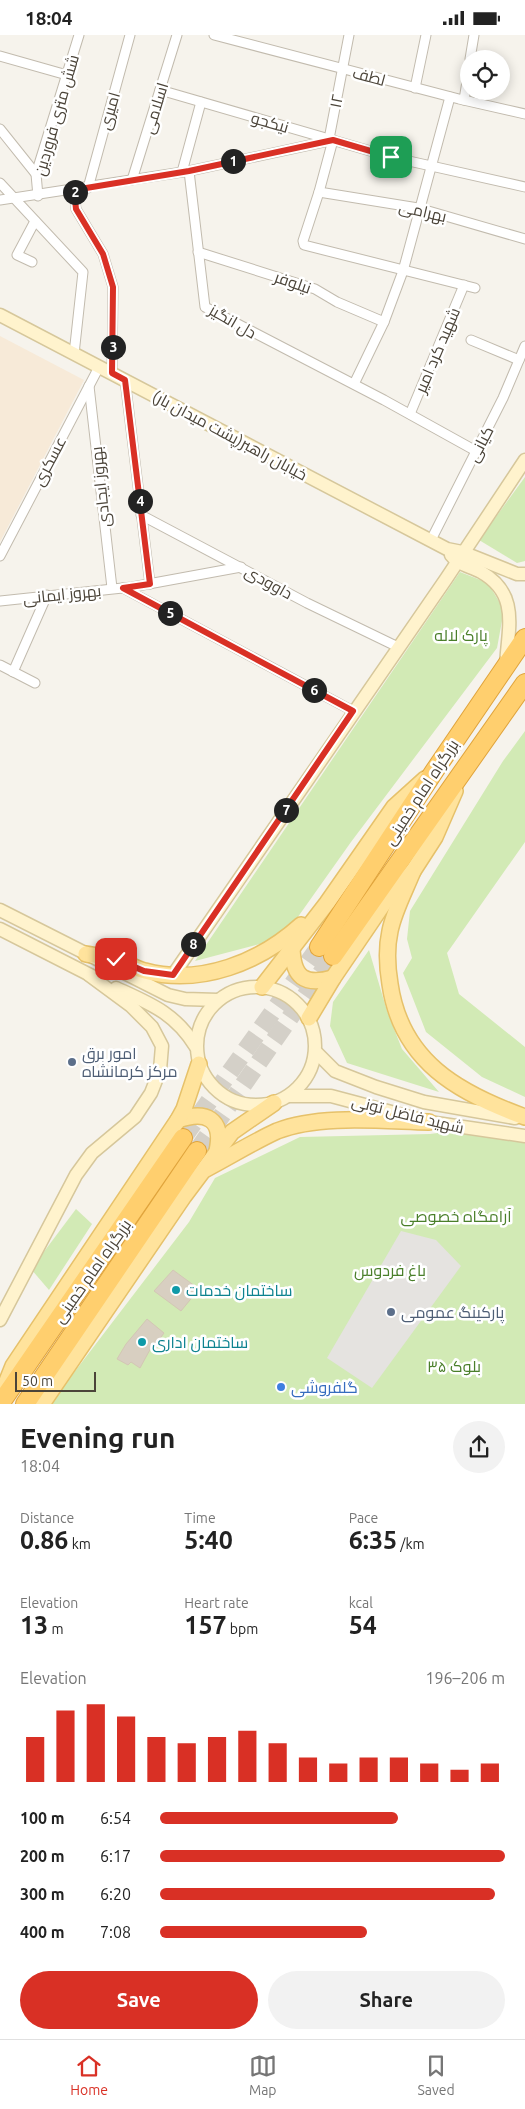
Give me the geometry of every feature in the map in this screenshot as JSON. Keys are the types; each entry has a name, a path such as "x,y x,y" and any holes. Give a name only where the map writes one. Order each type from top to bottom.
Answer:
{"highway":[{"name":"بزرگراه امام خمینی","path":"525,638 435,770 326,952 463,772 525,683"},
{"name":"بزرگراه امام خمینی","path":"0,1404 183,1138"},
{"name":"بزرگراه امام خمینی","path":"25,1404 198,1151"}],"main road":[{"name":"خیابان راهبر(پشت میدان بار)","path":"0,315 431,540 459,557"},
{"path":"173,975 525,460"},
{"path":"459,557 517,574 525,574"},
{"path":"459,557 492,578 508,602 510,615 506,665"},
{"path":"262,987 327,903 394,807 435,770"},
{"path":"309,1018 332,978 386,900 413,871 435,837 463,772"},
{"path":"413,871 389,932 386,959 393,1005 409,1039 427,1063 462,1090 525,1118"},
{"path":"86,954 116,959 144,971 173,975 200,974 226,969 253,959 284,941 327,903"},
{"path":"0,910 168,995 185,999 218,1000"},
{"path":"0,929 89,975 161,1009 181,1025 196,1047"},
{"path":"292,949 294,968 297,974 307,981 320,982 332,978"},
{"path":"0,1320 76,1175 92,1153 135,1117 151,1093 160,1070 162,1046 152,1027 131,1006 89,975"},
{"path":"42,1404 202,1171 232,1132 274,1103 290,1096 303,1084 312,1069 316,1052 315,1034 309,1018 297,1003 281,992 262,987 246,987 231,992 218,1000 206,1013 199,1029 196,1047 199,1064 207,1081 220,1094 229,1099 237,1103 256,1106 274,1103"},
{"name":"شهید فاضل تونی","path":"316,1052 335,1071 424,1102 525,1118"},
{"path":"0,1399 13,1366 178,1120 184,1109 199,1064"},
{"path":"343,1098 339,1091 340,1081 349,1077"},
{"name":"شهید فاضل تونی","path":"290,1096 312,1095 343,1098 429,1122 525,1136"},
{"path":"178,1120 196,1115 212,1121 218,1129 218,1151"},
{"path":"202,1171 278,1131 352,1119 429,1122"}],"street":[{"name":"شش متری فروردین","path":"38,196 36,173 79,35"},
{"name":"امیری","path":"88,188 130,35"},
{"name":"اسلامی","path":"132,180 177,35"},
{"name":"لطف","path":"214,35 229,37 464,101 525,114"},
{"name":"۱۲","path":"331,139 349,35"},
{"path":"415,88 426,35"},
{"path":"472,50 474,35"},
{"path":"0,56 67,75"},
{"name":"نیکجو","path":"160,90 391,157 525,187"},
{"path":"354,384 384,321 403,271 418,208 450,97"},
{"path":"185,171 201,102"},
{"path":"0,129 36,173"},
{"path":"0,200 13,197 38,196 185,171 331,139 319,191 303,241 304,245 475,288"},
{"name":"دل انگیز","path":"185,171 198,251 204,307 354,384 476,451"},
{"path":"0,183 83,272 74,354"},
{"path":"74,190 76,209 103,254 113,287 112,373"},
{"name":"بهرامی","path":"319,191 418,208 525,239"},
{"path":"32,262 17,255 35,221"},
{"name":"نیلوفر","path":"198,251 315,289 337,302 384,321"},
{"name":"شهید کرد امیر","path":"410,414 464,285"},
{"path":"471,340 519,360"},
{"name":"کیانی","path":"431,540 476,451 525,346"},
{"name":"عسکری","path":"0,555 99,367"},
{"path":"125,380 150,584"},
{"name":"بهروز ایجادی","path":"89,386 112,588"},
{"name":"داوودی","path":"141,515 307,603 398,647"},
{"name":"بهروز ایمانی","path":"0,601 123,588 241,567"},
{"path":"123,588 353,711"},
{"path":"13,672 47,595"},
{"path":"0,665 35,683"}],"shaded area":[{"path":"0,336 84,380 0,542"},
{"name":"پارکینگ عمومی","path":"401,1231 436,1240 461,1266 372,1388 327,1358"}],"green space":[{"path":"525,477 525,561 517,563 479,540"},
{"name":"پارک لاله","path":"460,572 488,583 504,610 497,648 351,842 283,938 195,961"},
{"path":"525,731 525,842 447,953 459,994 525,1047 525,1097 482,1077 426,1032 403,973 412,958 407,939 410,911 503,761"},
{"path":"369,950 387,1011 402,1049 439,1092 347,1063 330,1026 333,1002"},
{"name":"باغ فردوس","path":"468,1129 525,1136 525,1404 50,1404 189,1222 215,1178 300,1137 430,1134"},
{"path":"76,1209 92,1224 49,1290 31,1269"}],"building":[{"name":"ساختمان خدمات","path":"173,1270 199,1289 181,1311 154,1291"},
{"name":"ساختمان اداری","path":"147,1319 164,1333 154,1347 152,1346 140,1368 131,1362 128,1365 117,1359 126,1344"}],"tunnel":[{"path":"183,1138 319,947"},
{"path":"197,1151 333,956"}],"place":[{"name":"امور برق مرکز کرمانشاه","path":"72,1062"},
{"name":"ساختمان خدمات","path":"176,1290"},
{"name":"پارکینگ عمومی","path":"391,1312"},
{"name":"ساختمان اداری","path":"142,1342"},
{"name":"گلفروشی","path":"281,1387"}],"route":[{"path":"116,959 144,971 173,975 353,711 123,588 150,584 125,380 112,373 114,338 113,287 98,243 76,209 74,190 189,171 333,140 391,157"}],"park label":[{"name":"آرامگاه خصوصی","path":"456,1216"},
{"name":"بلوک ۳۵","path":"454,1366"}]}
